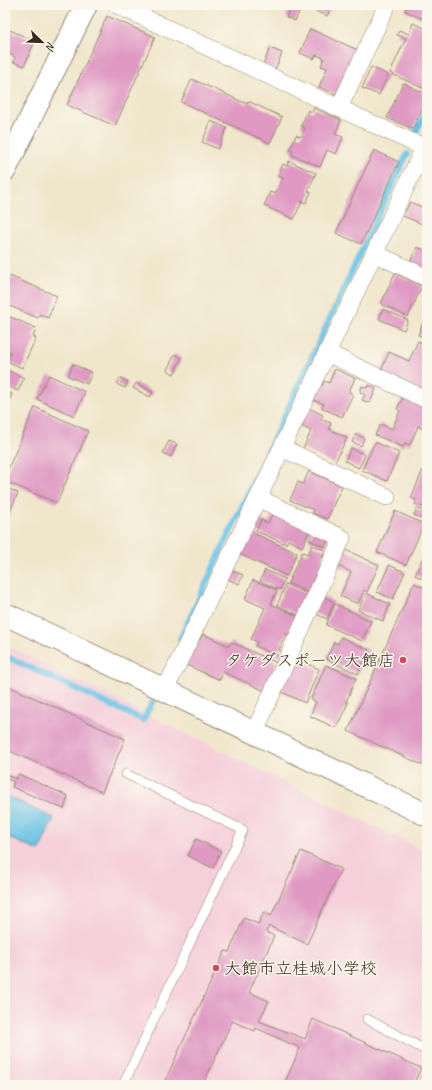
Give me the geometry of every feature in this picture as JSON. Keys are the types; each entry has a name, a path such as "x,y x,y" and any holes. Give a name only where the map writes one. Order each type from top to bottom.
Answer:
{"street":[{"path":"5,170 86,5"},
{"path":"117,5 339,108 426,146 165,690"},
{"path":"339,108 387,5"},
{"path":"374,253 427,278"},
{"path":"327,353 422,398"},
{"path":"282,448 388,497"},
{"path":"254,733 342,538 258,498"},
{"path":"7,619 165,690 427,815"}],"lane":[{"path":"123,1085 243,830 126,774"},
{"path":"367,1019 427,1051"},
{"path":"422,1085 427,1074"}],"shaded area":[{"name":"大館市立桂城小学校","path":"5,645 427,852 427,1085 5,1085"}],"water":[{"path":"5,795 54,818 39,851 5,836"}],"building":[{"path":"292,5 301,8 295,21 286,17"},
{"path":"301,5 332,5 327,16"},
{"path":"407,5 427,5 427,16 425,20 405,11"},
{"path":"107,16 155,37 115,126 67,105"},
{"path":"413,23 427,29 427,90 390,73 406,38 397,35 399,30 409,34"},
{"path":"5,28 35,41 24,66 13,62 15,57 5,52"},
{"path":"310,29 358,50 338,95 319,87 327,68 321,66 324,58 316,55 314,59 300,53"},
{"path":"270,48 282,53 275,70 263,65"},
{"path":"371,67 388,75 379,95 362,88"},
{"path":"192,79 247,104 248,101 282,117 270,143 181,102"},
{"path":"403,83 427,94 427,98 413,129 387,118"},
{"path":"314,108 341,120 335,134 343,137 336,154 327,150 320,167 292,155 293,151 290,150 296,135 301,137 305,128 301,126 308,110 312,112"},
{"path":"211,121 227,128 218,149 202,142"},
{"path":"374,150 399,162 361,244 336,233"},
{"path":"289,161 316,173 308,191 311,192 306,203 302,201 294,219 264,206 270,192 275,194 283,178 278,176 283,164 287,166"},
{"path":"410,202 427,209 427,226 403,216"},
{"path":"417,247 427,251 427,270 410,262"},
{"path":"395,273 422,286 408,317 381,304"},
{"path":"5,274 57,296 48,318 40,314 38,318 5,304"},
{"path":"383,309 408,320 404,330 379,319"},
{"path":"8,316 36,328 33,337 36,338 22,368 7,361 11,352 5,349 5,323"},
{"path":"423,323 427,325 427,339 418,335"},
{"path":"418,341 427,345 427,394 380,373 389,352 409,361"},
{"path":"175,354 182,358 174,374 167,370"},
{"path":"73,364 92,373 87,384 68,376"},
{"path":"5,369 24,378 18,391 5,385"},
{"path":"335,369 355,378 349,392 353,394 342,417 322,408 324,404 311,399 319,383 323,385 324,381 329,383"},
{"path":"49,375 85,392 74,416 37,399"},
{"path":"120,378 128,382 125,388 117,384"},
{"path":"136,383 153,392 150,397 133,388"},
{"path":"368,385 376,388 370,403 362,400 365,395 360,392 362,386 367,388"},
{"path":"5,391 12,394 5,409"},
{"path":"403,397 427,408 427,421 423,429 418,426 410,445 405,443 403,447 375,435 381,424 392,429 400,411 397,409"},
{"path":"305,406 323,415 321,419 331,423 329,429 347,438 334,464 303,449 311,431 297,424"},
{"path":"35,407 88,431 57,503 5,481 5,476"},
{"path":"356,434 364,438 361,446 352,442"},
{"path":"169,441 177,444 171,457 163,453"},
{"path":"375,442 399,453 387,481 362,470"},
{"path":"351,448 365,455 359,468 345,461"},
{"path":"423,470 427,471 427,509 415,504 416,500 411,498"},
{"path":"309,471 342,486 327,519 312,513 314,510 290,500 298,482 303,484"},
{"path":"5,487 18,493 5,524"},
{"path":"417,508 427,512 427,521 414,515"},
{"path":"274,511 311,528 302,547 288,540 286,544 256,531 261,520 268,523"},
{"path":"395,511 424,524 406,565 377,552"},
{"path":"314,528 330,535 325,547 309,540"},
{"path":"247,530 297,553 287,576 237,553"},
{"path":"312,545 325,550 322,559 326,562 312,594 288,583 302,552 308,554"},
{"path":"427,548 427,581 415,575"},
{"path":"343,549 379,565 367,592 364,590 358,604 340,596 351,572 336,565"},
{"path":"389,565 405,572 393,599 377,592"},
{"path":"229,569 243,575 239,584 225,578"},
{"path":"265,570 285,579 280,590 260,581"},
{"path":"253,580 277,590 271,604 297,616 289,635 286,633 279,650 285,653 283,658 255,646 257,642 251,639 265,608 245,599"},
{"name":"タケダスポーツ大館店","path":"414,583 427,589 427,767 348,731"},
{"path":"286,584 308,594 298,615 277,605"},
{"path":"366,593 390,604 383,621 358,610"},
{"path":"322,596 334,602 327,619 314,613"},
{"path":"335,604 371,621 362,641 326,625"},
{"path":"203,634 229,646 231,642 277,663 265,691 223,672 220,680 184,664 195,638 200,640"},
{"path":"341,637 369,650 358,674 326,659 334,642 338,644"},
{"path":"296,659 319,669 305,703 282,692"},
{"path":"326,665 356,678 346,702 348,703 336,728 310,716 316,702 311,699"},
{"path":"8,686 125,739 102,792 5,749 5,693"},
{"path":"5,774 16,779 18,774 68,796 64,809 12,787 14,782 5,778"},
{"path":"196,839 221,851 213,868 188,856"},
{"path":"301,851 341,869 307,944 269,926 266,932 274,936 249,992 269,1001 259,1021 305,1039 313,1019 421,1068 413,1085 284,1085 300,1048 256,1028 255,1031 232,1021 203,1085 163,1085 225,951 229,952 244,918 258,924 264,912 271,916"}],"waterway":[{"path":"414,136 427,109"},
{"path":"180,639 407,154"},
{"path":"5,656 143,720 152,703"}],"place":[{"name":"タケダスポーツ大館店","path":"403,660"},
{"name":"大館市立桂城小学校","path":"216,968"}]}
